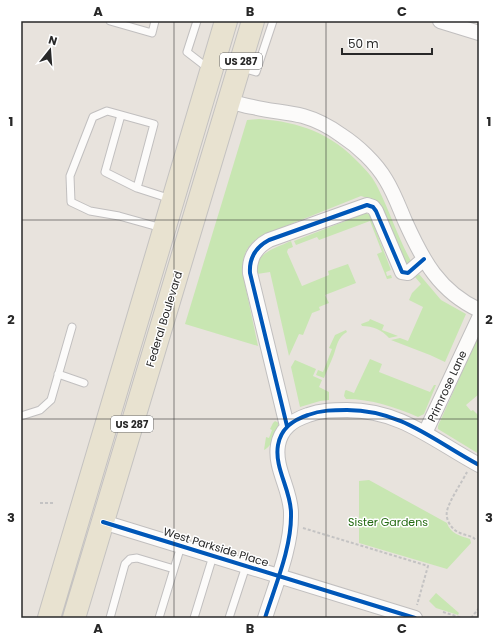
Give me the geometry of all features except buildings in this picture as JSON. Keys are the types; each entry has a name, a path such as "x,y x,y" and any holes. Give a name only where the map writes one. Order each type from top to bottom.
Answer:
{"main road":[{"name":"US 287","path":"49,618 226,21"},
{"name":"Federal Boulevard","path":"74,618 253,21"}],"street":[{"path":"440,21 479,33"},
{"path":"229,101 304,116 343,136 361,151 385,179 394,193 424,259 435,276 458,298 479,310"},
{"path":"287,426 250,273 251,261 257,249 269,240 367,205 376,210 402,272 408,273 424,259"},
{"name":"Primrose Lane","path":"425,433 479,318"},
{"path":"265,618 291,526 292,512 290,501 277,452 279,440 287,426 301,417 328,410 374,412 403,421 476,463"},
{"name":"West Parkside Place","path":"103,522 278,576 416,611"}],"lane":[{"path":"110,21 152,33 155,21"},
{"path":"197,21 187,52 211,71"},
{"path":"239,67 256,72 273,21"},
{"path":"137,188 154,124 107,111 93,117 70,176 71,202 90,211 119,216 164,229"},
{"path":"121,115 105,172 137,188 173,200"},
{"path":"21,416 40,410 51,400 72,327"},
{"path":"58,374 84,383"},
{"path":"159,618 181,546"},
{"path":"194,618 213,556"},
{"path":"110,618 125,564 130,559 137,558 174,569"},
{"path":"229,618 246,566"}],"path":[{"path":"476,463 447,510 447,518 453,529 457,532 475,538 476,541"},
{"path":"40,504 54,502"},
{"path":"301,528 428,566 416,611"},
{"path":"471,618 479,608"},
{"path":"443,612 462,618"}],"green space":[{"path":"259,119 301,126 326,137 349,153 372,178 411,261 406,264 403,262 377,201 361,196 261,236 248,248 243,263 243,275 258,346 185,324 247,120"},
{"path":"366,213 370,215 391,270 386,272 387,276 391,275 392,278 387,279 377,254 382,252 370,221 319,240 317,237 296,245 294,241"},
{"path":"291,241 293,247 288,249 287,252 302,286 329,275 328,271 348,264 356,283 325,295 329,303 319,307 320,310 312,313 303,335 299,334 289,356 270,272 257,274 257,267 262,256 267,252"},
{"path":"419,274 441,300 466,314 445,362 391,340 400,338 408,341 423,307 409,300 412,293 421,284 415,277"},
{"path":"370,319 384,325 382,330 398,336 389,338 377,329 362,326 361,324 369,321"},
{"path":"346,330 347,332 338,342 324,378 316,375 318,370 323,372 332,349 329,348 335,335"},
{"path":"479,334 479,394 466,405 471,411 473,410 479,416 479,454 438,429 438,426"},
{"path":"370,359 382,364 379,372 430,392 434,385 436,385 424,414 418,417 383,404 365,400 346,399 344,396 345,391 354,393"},
{"path":"295,360 316,369 313,376 322,380 319,387 329,392 329,400 300,407 291,367"},
{"path":"275,421 279,423 272,442 264,450 266,437 269,438 272,430 270,429"},
{"name":"Sister Gardens","path":"369,480 447,523 453,532 470,539 471,543 447,569 359,543 359,481"},
{"path":"436,593 459,613 458,615 436,608 429,601"}],"cycle path":[{"path":"287,426 250,273 252,258 260,246 269,240 367,205 373,207 376,211 402,272 408,273 424,259"},
{"path":"265,618 286,553 291,526 290,504 280,471 277,454 278,445 282,434 293,422 313,413 328,411 366,411 384,415 416,428 479,465"},
{"path":"103,522 415,618"}]}
